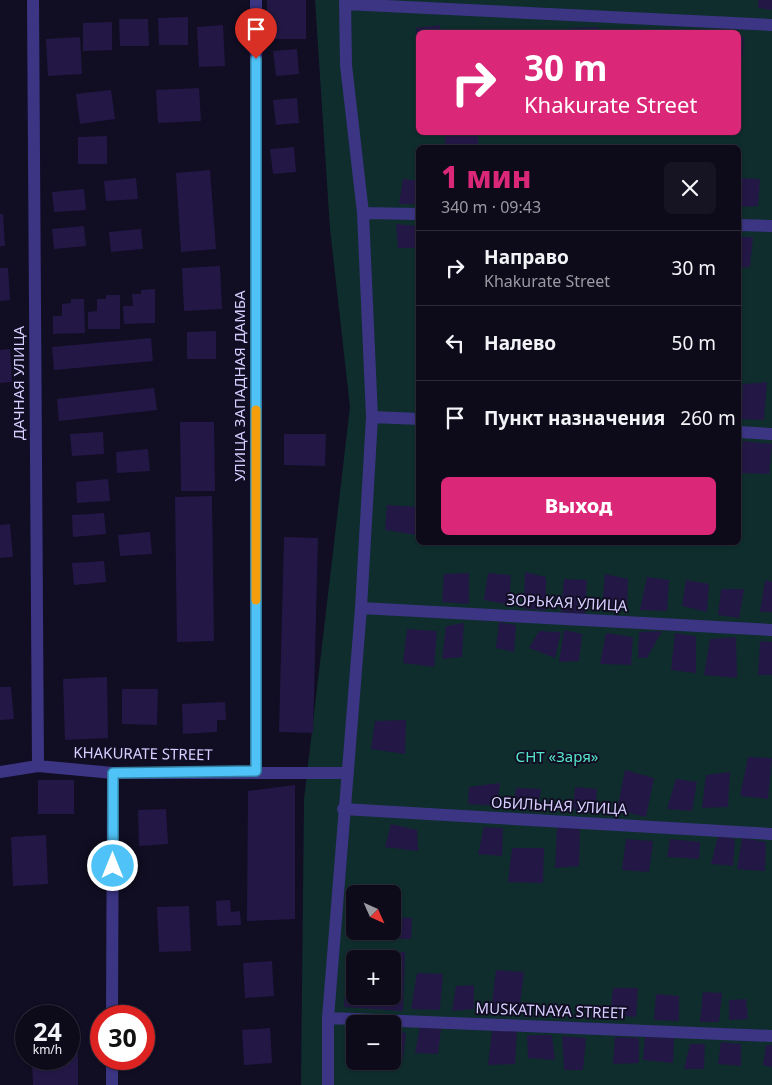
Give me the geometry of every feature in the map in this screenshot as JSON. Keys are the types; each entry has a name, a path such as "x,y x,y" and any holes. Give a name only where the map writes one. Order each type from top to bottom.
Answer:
{"street":[{"name":"ДАЧНАЯ УЛИЦА","path":"33,0 38,766"},
{"name":"УЛИЦА ЗАПАДНАЯ ДАМБА","path":"256,0 256,771"},
{"path":"328,1085 328,1018 343,810 348,773 361,608 372,417 363,213 346,65 345,2 772,25"},
{"path":"363,213 416,214"},
{"path":"741,225 772,226"},
{"path":"372,417 416,419"},
{"path":"741,432 772,434"},
{"name":"ЗОРЬКАЯ УЛИЦА","path":"361,608 772,630"},
{"name":"KHAKURATE STREET","path":"0,772 38,766 113,773 256,771 348,773"},
{"path":"112,1005 113,773"},
{"name":"ОБИЛЬНАЯ УЛИЦА","path":"343,810 772,834"},
{"name":"MUSKATNAYA STREET","path":"328,1018 772,1036"},
{"path":"112,1070 112,1085"}],"green space":[{"name":"СНТ «Заря»","path":"315,0 772,0 772,1085 301,1085 304,799 350,407 330,229"}],"building":[{"path":"267,0 306,0 306,39 267,39"},
{"path":"758,0 772,0 772,10 758,8"},
{"path":"188,17 188,45 159,45 158,18"},
{"path":"119,19 148,19 149,46 120,46"},
{"path":"112,22 112,50 83,51 83,23"},
{"path":"223,25 225,66 199,67 197,27"},
{"path":"440,25 441,30 416,30 416,28"},
{"path":"599,27 599,30 569,30 569,28"},
{"path":"80,37 82,74 48,76 46,39"},
{"path":"741,37 744,37 741,76"},
{"path":"297,49 299,74 276,76 273,51"},
{"path":"199,88 201,121 158,123 156,90"},
{"path":"111,90 115,119 80,124 76,94"},
{"path":"297,98 299,123 276,125 273,100"},
{"path":"445,135 478,135 478,145 445,145"},
{"path":"107,136 107,164 78,164 78,137"},
{"path":"294,147 296,172 273,174 270,149"},
{"path":"210,170 216,249 181,252 176,173"},
{"path":"136,178 138,199 106,201 104,181"},
{"path":"741,178 760,179 758,206 741,207"},
{"path":"403,179 416,181 416,204 399,204"},
{"path":"84,189 86,210 54,212 52,192"},
{"path":"0,214 3,214 5,246 0,246"},
{"path":"396,224 416,226 416,248 398,248"},
{"path":"84,226 86,246 54,249 52,229"},
{"path":"141,229 143,249 111,252 109,232"},
{"path":"741,237 753,237 750,267 741,268"},
{"path":"220,266 222,309 184,311 182,268"},
{"path":"0,268 8,268 10,300 0,301"},
{"path":"155,289 155,323 124,324 123,306 133,306 132,294 141,294 141,290"},
{"path":"106,295 120,295 120,329 88,329 88,312 97,311 97,299 106,299"},
{"path":"71,299 84,299 85,333 53,334 53,316 62,316 62,304 71,303"},
{"path":"216,331 216,359 187,359 187,332"},
{"path":"151,338 153,361 54,370 52,347"},
{"path":"10,349 12,382 0,383 0,350"},
{"path":"767,382 764,420 741,419 743,384"},
{"path":"154,388 157,410 59,421 57,399"},
{"path":"180,422 214,422 215,491 181,491"},
{"path":"103,432 104,454 72,456 70,434"},
{"path":"284,434 326,434 325,466 284,465"},
{"path":"743,441 772,444 769,474 741,473"},
{"path":"148,449 150,471 117,473 116,452"},
{"path":"108,479 110,501 77,503 76,482"},
{"path":"212,496 214,641 177,642 175,497"},
{"path":"387,505 416,507 416,535 385,530"},
{"path":"104,513 106,534 73,537 72,515"},
{"path":"10,524 13,557 0,558 0,525"},
{"path":"150,532 152,554 120,556 118,535"},
{"path":"284,537 318,538 313,733 279,732"},
{"path":"104,561 106,582 74,585 72,563"},
{"path":"525,572 546,577 546,610 524,609"},
{"path":"469,573 469,604 442,602 444,574"},
{"path":"488,573 511,575 509,605 484,600"},
{"path":"605,574 628,579 627,608 602,608"},
{"path":"647,577 669,580 667,611 640,610"},
{"path":"564,579 587,580 585,614 561,612"},
{"path":"686,580 709,584 707,612 682,606"},
{"path":"765,580 772,582 772,612 760,612"},
{"path":"721,589 744,589 739,618 718,615"},
{"path":"499,622 516,625 514,652 496,648"},
{"path":"464,623 462,657 442,659 446,626"},
{"path":"407,629 437,631 434,667 403,663"},
{"path":"564,630 582,634 579,661 559,662"},
{"path":"539,631 561,632 555,658 529,648"},
{"path":"662,631 647,658 638,658 639,632"},
{"path":"606,633 633,637 631,665 600,664"},
{"path":"675,633 696,636 696,673 671,670"},
{"path":"736,637 737,678 704,675 710,639"},
{"path":"760,641 772,642 772,675 758,675"},
{"path":"107,677 108,738 65,740 63,679"},
{"path":"0,687 11,687 14,719 0,720"},
{"path":"122,689 158,689 157,725 122,724"},
{"path":"225,702 226,720 217,720 217,732 183,734 182,704"},
{"path":"406,720 405,754 371,749 375,721"},
{"path":"748,757 772,758 768,799 740,796"},
{"path":"625,770 654,778 646,817 617,810"},
{"path":"730,772 728,807 702,808 706,775"},
{"path":"676,779 697,782 692,811 667,809"},
{"path":"38,780 74,780 74,814 38,814"},
{"path":"500,783 497,806 468,804 469,787"},
{"path":"295,785 295,919 247,921 248,791"},
{"path":"575,787 597,789 595,814 573,809"},
{"path":"516,788 541,789 538,809 513,808"},
{"path":"166,809 168,844 139,846 138,810"},
{"path":"391,824 417,830 418,851 385,847"},
{"path":"484,827 503,828 502,856 478,854"},
{"path":"557,827 580,829 579,866 555,868"},
{"path":"46,835 48,884 13,886 11,837"},
{"path":"718,836 735,839 733,866 711,864"},
{"path":"742,838 766,842 765,871 737,869"},
{"path":"626,839 653,841 649,872 622,870"},
{"path":"670,839 700,842 699,859 667,857"},
{"path":"512,848 544,848 543,883 508,882"},
{"path":"230,900 231,912 240,911 241,925 217,926 216,901"},
{"path":"189,906 191,951 159,952 157,907"},
{"path":"401,917 412,918 411,939 401,939"},
{"path":"401,952 405,952 403,1011 344,1007 346,978 346,1005 401,1005"},
{"path":"272,961 274,996 245,998 243,963"},
{"path":"496,970 524,972 519,1012 491,1011"},
{"path":"417,973 443,974 440,1010 411,1009"},
{"path":"474,985 474,1009 452,1011 456,986"},
{"path":"613,988 638,988 636,1017 610,1015"},
{"path":"703,992 722,993 719,1022 700,1022"},
{"path":"656,994 679,996 679,1021 654,1020"},
{"path":"746,999 748,1019 729,1020 729,1000"},
{"path":"420,1026 441,1029 438,1054 415,1053"},
{"path":"270,1028 272,1063 244,1065 242,1030"},
{"path":"492,1031 517,1031 515,1064 488,1065"},
{"path":"401,1032 406,1033 403,1058 401,1058"},
{"path":"527,1035 552,1035 555,1060 528,1058"},
{"path":"562,1036 586,1038 583,1070 564,1070"},
{"path":"615,1037 639,1038 639,1063 613,1064"},
{"path":"645,1037 674,1038 673,1063 643,1060"},
{"path":"721,1042 741,1044 741,1066 718,1064"},
{"path":"690,1044 705,1044 704,1069 684,1069"},
{"path":"766,1045 772,1045 772,1067 763,1065"},
{"path":"32,1070 78,1070 78,1085 33,1085"}],"slow traffic":[{"path":"256,410 256,600"}],"route":[{"path":"113,866 113,773 256,771 256,59"}]}
